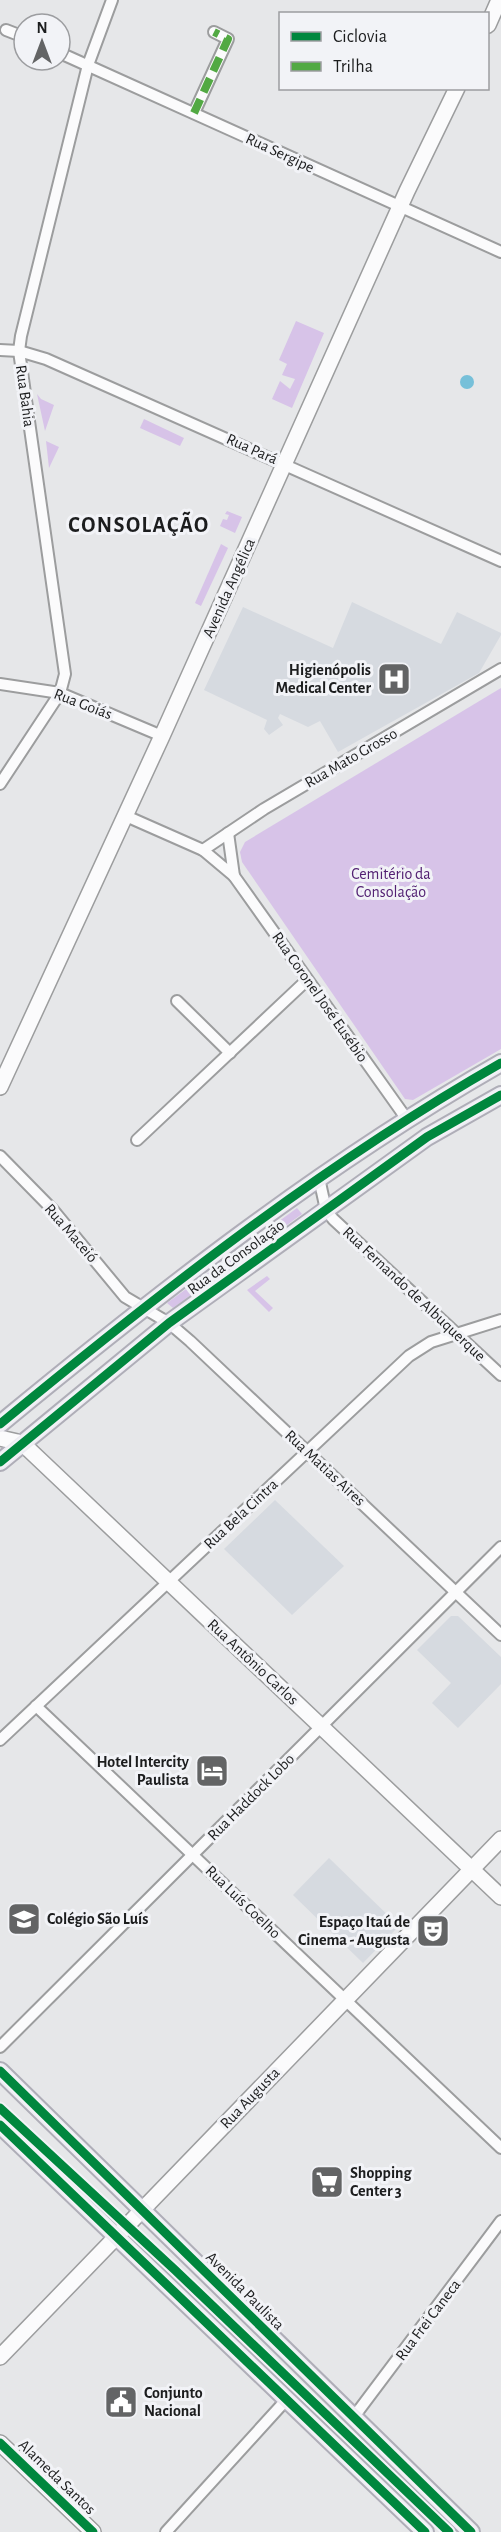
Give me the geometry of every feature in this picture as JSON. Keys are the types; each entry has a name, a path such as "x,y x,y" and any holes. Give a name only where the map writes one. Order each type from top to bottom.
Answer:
{"main road":[{"path":"489,24 500,0"},
{"name":"Avenida Angélica","path":"0,1087 126,816 400,208 456,90"},
{"name":"Rua da Consolação","path":"0,1424 144,1306 319,1178 406,1118 501,1063"},
{"name":"Rua da Consolação","path":"0,1462 169,1323 427,1137 501,1095"},
{"path":"0,1438 22,1443"},
{"name":"Rua Antônio Carlos","path":"22,1443 501,1897"},
{"name":"Rua Augusta","path":"0,2357 501,1839"},
{"name":"Avenida Paulista","path":"0,2071 471,2532"},
{"path":"0,2125 425,2532"},
{"name":"Alameda Santos","path":"0,2443 93,2532"}],"street":[{"name":"Rua Bahia","path":"0,784 60,693 65,674 19,351 88,65 112,0"},
{"path":"6,30 12,33"},
{"path":"194,113 228,39 214,32"},
{"name":"Rua Sergipe","path":"72,58 501,252"},
{"name":"Rua Pará","path":"0,350 19,351 46,359 501,561"},
{"name":"Rua Mato Grosso","path":"203,850 264,809 500,669"},
{"name":"Rua Goiás","path":"0,684 60,693 162,736"},
{"name":"Rua Coronel José Eusébio","path":"126,816 203,850 234,876 406,1118"},
{"name":"Rua Coronel José Eusébio","path":"228,833 234,876"},
{"path":"137,1140 307,980"},
{"path":"177,1001 230,1053"},
{"name":"Rua Maceió","path":"0,1156 53,1210 125,1297 144,1306"},
{"name":"Rua Fernando de Albuquerque","path":"319,1178 326,1210 343,1230 501,1375"},
{"name":"Rua Matias Aires","path":"144,1306 169,1323 501,1635"},
{"name":"Rua Bela Cintra","path":"0,1740 409,1356 431,1342 501,1320"},
{"name":"Rua Haddock Lobo","path":"0,2047 501,1547"},
{"name":"Rua Luís Coelho","path":"36,1706 501,2148"},
{"name":"Rua Frei Caneca","path":"353,2418 501,2221"},
{"path":"166,2532 287,2399"}],"shaded area":[{"name":"Higienópolis Medical Center","path":"352,602 441,644 457,612 501,635 479,673 338,752 320,721 308,727 280,714 278,718 283,725 269,735 264,729 267,720 204,690 243,607 333,648"},
{"path":"275,1500 344,1566 292,1615 224,1549"},
{"path":"451,1616 458,1616 501,1657 501,1684 458,1728 432,1703 451,1683 417,1650"},
{"path":"329,1858 399,1926 363,1963 293,1895"}],"green space":[{"path":"296,321 324,333 292,408 272,399 280,381 290,389 295,379 282,375 287,364 279,360"},
{"path":"37,394 41,399 54,405 45,431"},
{"path":"144,419 184,438 180,446 140,428"},
{"path":"46,441 59,447 49,468"},
{"path":"227,511 242,517 235,533 220,526 223,519 227,520 229,515 225,514"},
{"path":"221,544 228,548 201,606 195,603"},
{"name":"Cemitério da Consolação","path":"501,688 501,1049 413,1100 405,1099 242,862 240,852 245,842"},
{"path":"297,1208 302,1214 173,1308 167,1303"},
{"path":"267,1276 270,1279 255,1291 273,1308 269,1312 247,1290"}],"water":[{"path":"464,375 470,375 474,382 470,389 464,389 460,385 460,379"}],"marked path":[{"path":"194,113 228,39 214,32"}],"cycle path":[{"path":"0,1424 181,1279 243,1233 370,1144 501,1063"},
{"path":"0,1462 169,1323 427,1137 501,1095"},
{"path":"0,2071 471,2532"},
{"path":"0,2108 175,2270 449,2532"},
{"path":"0,2125 425,2532"},
{"path":"0,2443 93,2532"}],"place":[{"name":"Higienópolis Medical Center","path":"394,679"},
{"name":"Hotel Intercity Paulista","path":"212,1771"},
{"name":"Colégio São Luís","path":"24,1919"},
{"name":"Espaço Itaú de Cinema - Augusta","path":"433,1931"},
{"name":"Shopping Center 3","path":"327,2182"},
{"name":"Conjunto Nacional","path":"121,2402"}],"district":[{"name":"CONSOLAÇÃO","path":"139,525"}]}
